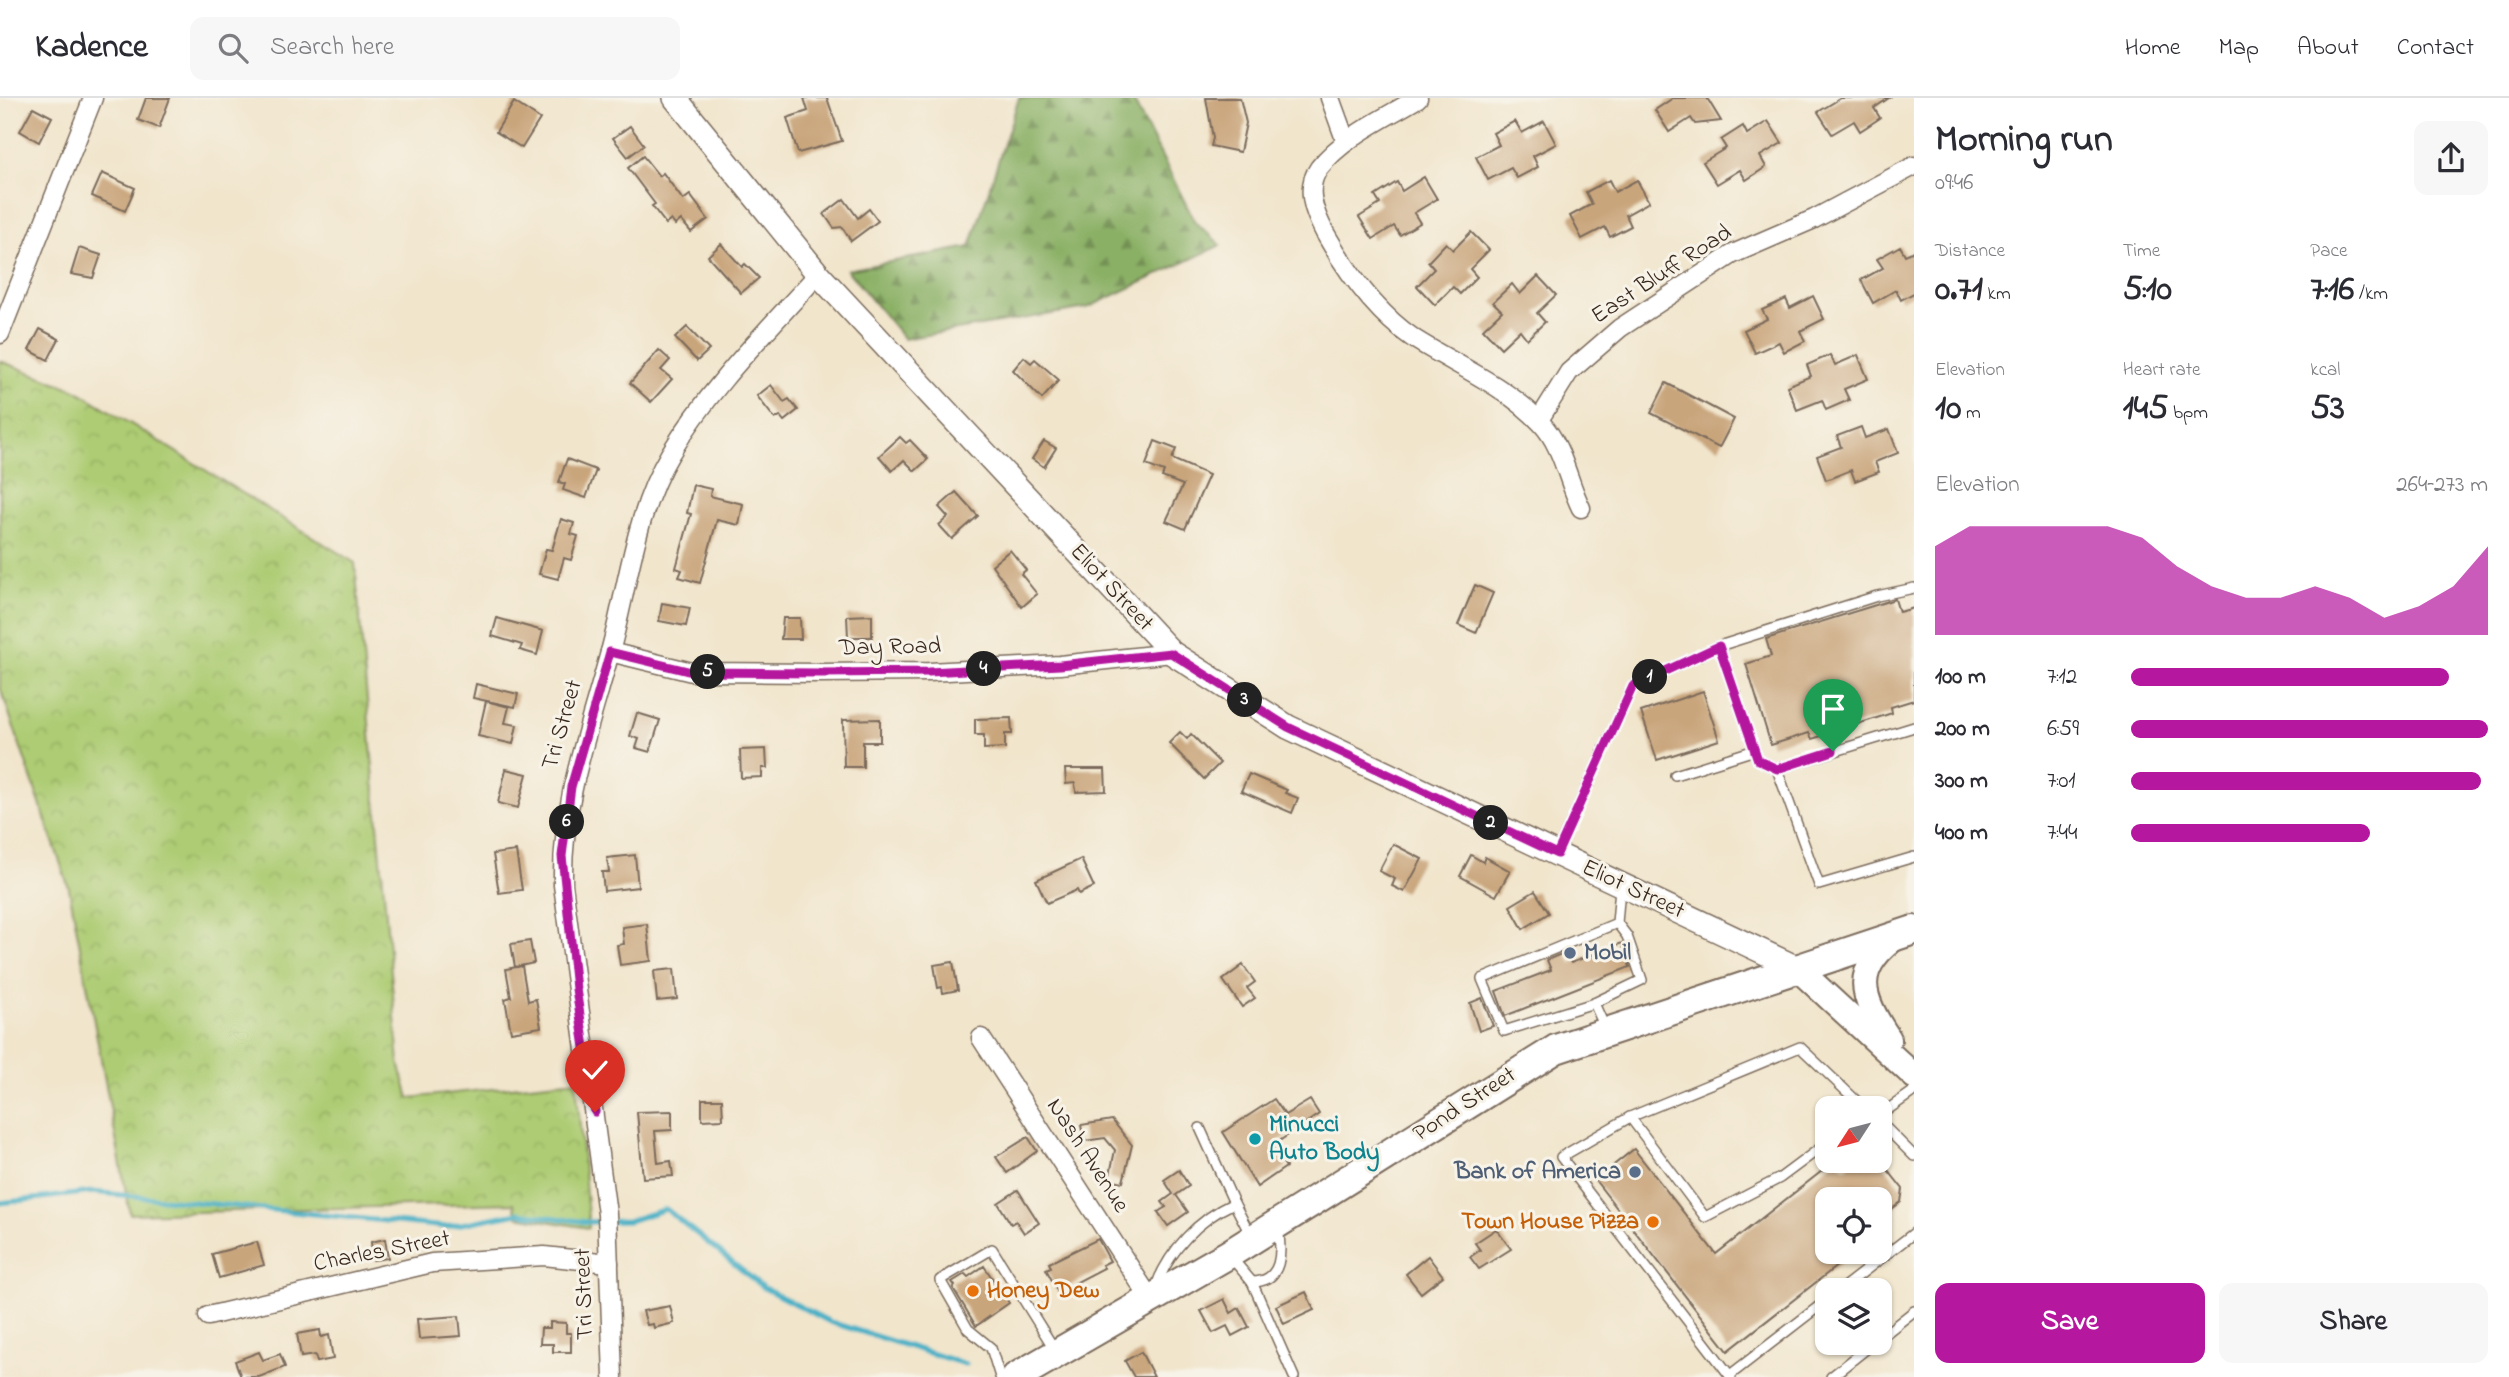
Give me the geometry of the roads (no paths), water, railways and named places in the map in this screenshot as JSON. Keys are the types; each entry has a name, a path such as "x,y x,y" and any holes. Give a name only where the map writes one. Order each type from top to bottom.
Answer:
{"main road":[{"name":"Pond Street","path":"1016,1377 1229,1254 1556,1049 1907,932"},
{"path":"1907,932 1880,950 1872,962 1864,991 1872,1015 1908,1070"},
{"name":"Eliot Street","path":"1797,968 1908,1070"}],"street":[{"path":"0,334 93,98"},
{"name":"Eliot Street","path":"675,98 818,274 1171,653 1288,727 1797,968"},
{"path":"1330,98 1346,142"},
{"path":"1418,98 1346,142 1318,169 1311,189 1314,213 1353,279 1411,336 1486,381 1539,420 1560,451 1569,484 1581,508"},
{"name":"East Bluff Road","path":"1539,420 1569,372 1619,328 1733,254 1814,219 1914,166"},
{"name":"Tri Street","path":"613,1377 607,1222 574,976 562,856 571,787 610,652 642,524 668,456 720,383 818,274"},
{"name":"Day Road","path":"610,652 692,672 808,673 1021,667 1171,653"},
{"name":"Nash Avenue","path":"981,1038 1151,1300"},
{"name":"Charles Street","path":"208,1316 432,1264 544,1256 609,1263"}],"lane":[{"path":"1557,854 1633,686 1719,646 1877,596 1914,588"},
{"path":"1719,646 1758,760 1777,769 1914,727"},
{"path":"1675,775 1755,750"},
{"path":"1777,769 1819,885 1914,857"},
{"path":"1617,923 1482,979 1504,1031 1594,1003 1642,980 1627,936 1617,923 1620,882"},
{"path":"1594,1003 1606,1031"},
{"path":"1815,1310 1731,1376 1561,1157 1630,1117 1800,1047 1851,1096"},
{"path":"1892,1107 1914,1091"},
{"path":"1630,1117 1705,1217 1780,1178 1815,1152"},
{"path":"1200,1129 1253,1239"},
{"path":"1892,1134 1914,1156"},
{"path":"1151,1300 1159,1277 1191,1232 1211,1215 1234,1203"},
{"path":"1252,1282 1265,1280 1275,1273 1281,1261 1278,1224"},
{"path":"1856,1278 1914,1233"},
{"path":"1000,1377 991,1348 968,1329 940,1280 992,1250 1057,1354"},
{"path":"1229,1254 1252,1282 1294,1377"},
{"path":"1892,1328 1914,1311"},
{"path":"1831,1377 1859,1355"}],"waterway":[{"path":"0,1203 92,1192 446,1227 518,1213 587,1222 628,1221 666,1209 764,1288 830,1322 965,1364"}],"place":[{"name":"Mobil","path":"1570,953"},
{"name":"Minucci Auto Body","path":"1255,1139"},
{"name":"Bank of America","path":"1635,1172"},
{"name":"Town House Pizza","path":"1653,1222"},
{"name":"Honey Dew","path":"973,1291"}]}
